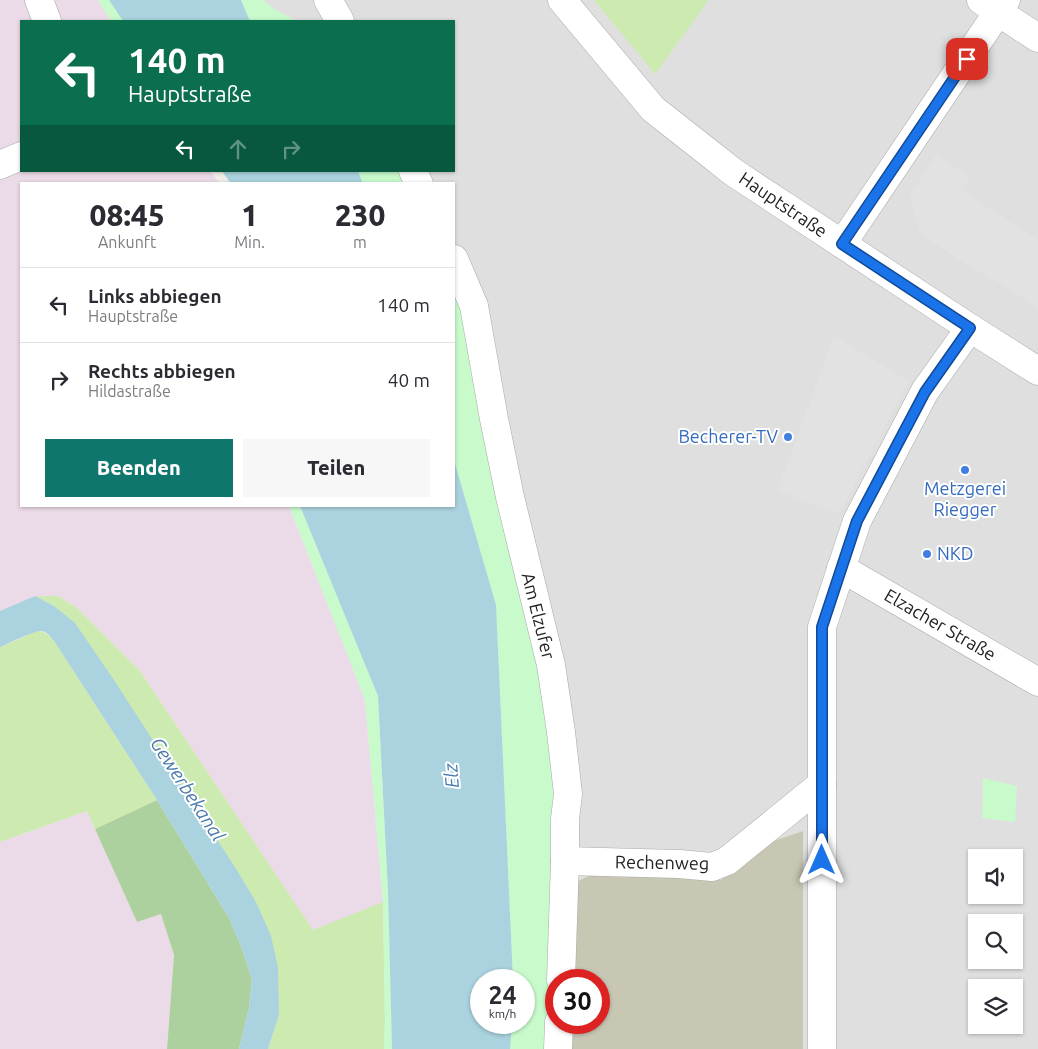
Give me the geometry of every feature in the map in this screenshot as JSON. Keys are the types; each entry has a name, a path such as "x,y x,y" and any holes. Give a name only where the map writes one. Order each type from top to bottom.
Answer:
{"street":[{"path":"39,0 47,20"},
{"path":"328,0 339,20"},
{"name":"Hauptstraße","path":"562,0 653,109 734,172 1038,371"},
{"path":"842,244 995,4 1038,38"},
{"path":"0,164 20,156"},
{"name":"Am Elzufer","path":"455,261 474,306 510,497 551,665 568,794 565,819 561,969"},
{"path":"822,1049 822,627 857,521 925,392 970,328"},
{"name":"Elzacher Straße","path":"841,568 1038,682"},
{"name":"Rechenweg","path":"565,861 678,864 712,867 727,861 822,784"},
{"path":"558,1049 559,1034"}],"shaded area":[{"path":"0,0 98,0 110,20 20,20 20,172 211,172 218,182 20,182 20,507 289,507 365,700 383,902 313,931 140,671 77,608 58,596 0,611"},
{"path":"262,0 1038,0 1038,1049 558,1049 581,1034 610,1034 610,969 559,969 455,266 455,182 418,182 413,172 455,172 455,20 295,20 277,11"},
{"path":"936,155 970,177 962,191 1038,240 1038,308 1002,284 971,268 920,233 910,195"},
{"path":"834,336 909,381 839,514 777,491"},
{"path":"87,811 137,922 161,913 174,955 167,1049 0,1049 0,842"},
{"path":"803,831 803,1049 570,1049 571,1034 610,1034 610,969 574,969 578,881 593,874 721,880 765,844"}],"green space":[{"path":"98,0 109,0 122,20 110,20"},
{"path":"241,0 262,0 277,11 295,20 249,20"},
{"path":"594,0 708,0 655,74"},
{"path":"358,172 413,172 418,182 362,182"},
{"path":"455,263 561,732 556,969 545,969 545,1034 557,1034 558,1049 510,1049 511,1034 535,1034 535,969 513,969 496,605 455,463"},
{"path":"289,507 300,507 378,696 388,891 392,1049 384,1049 383,902 365,700"},
{"path":"35,596 58,596 77,608 140,671 313,930 383,902 384,1049 268,1049 279,1015 75,624 54,606"},
{"path":"35,631 46,633 54,641 157,800 95,829 87,811 0,842 0,647"},
{"path":"983,778 1017,786 1015,822 982,818"},
{"path":"157,800 229,918 252,979 249,1008 239,1049 167,1049 174,955 161,914 137,922 95,829"}],"water":[{"path":"109,0 241,0 250,20 122,20"},
{"path":"223,172 358,172 362,182 230,182"},
{"name":"Elz","path":"455,463 496,605 513,969 470,969 470,1034 511,1034 510,1049 392,1049 388,891 378,696 300,507 455,507"},
{"path":"35,596 54,606 75,623 114,680 257,904 271,936 278,967 279,1015 268,1049 239,1049 249,1008 252,979 229,918 157,800 54,641 47,633 38,631 0,647 0,611"}],"place":[{"name":"Becherer-TV","path":"788,437"},
{"name":"Metzgerei Riegger","path":"965,470"},
{"name":"NKD","path":"927,554"}],"route":[{"path":"822,860 822,627 857,521 925,392 970,328 842,244 967,59"}],"water label":[{"name":"Gewerbekanal","path":"188,789"}]}
